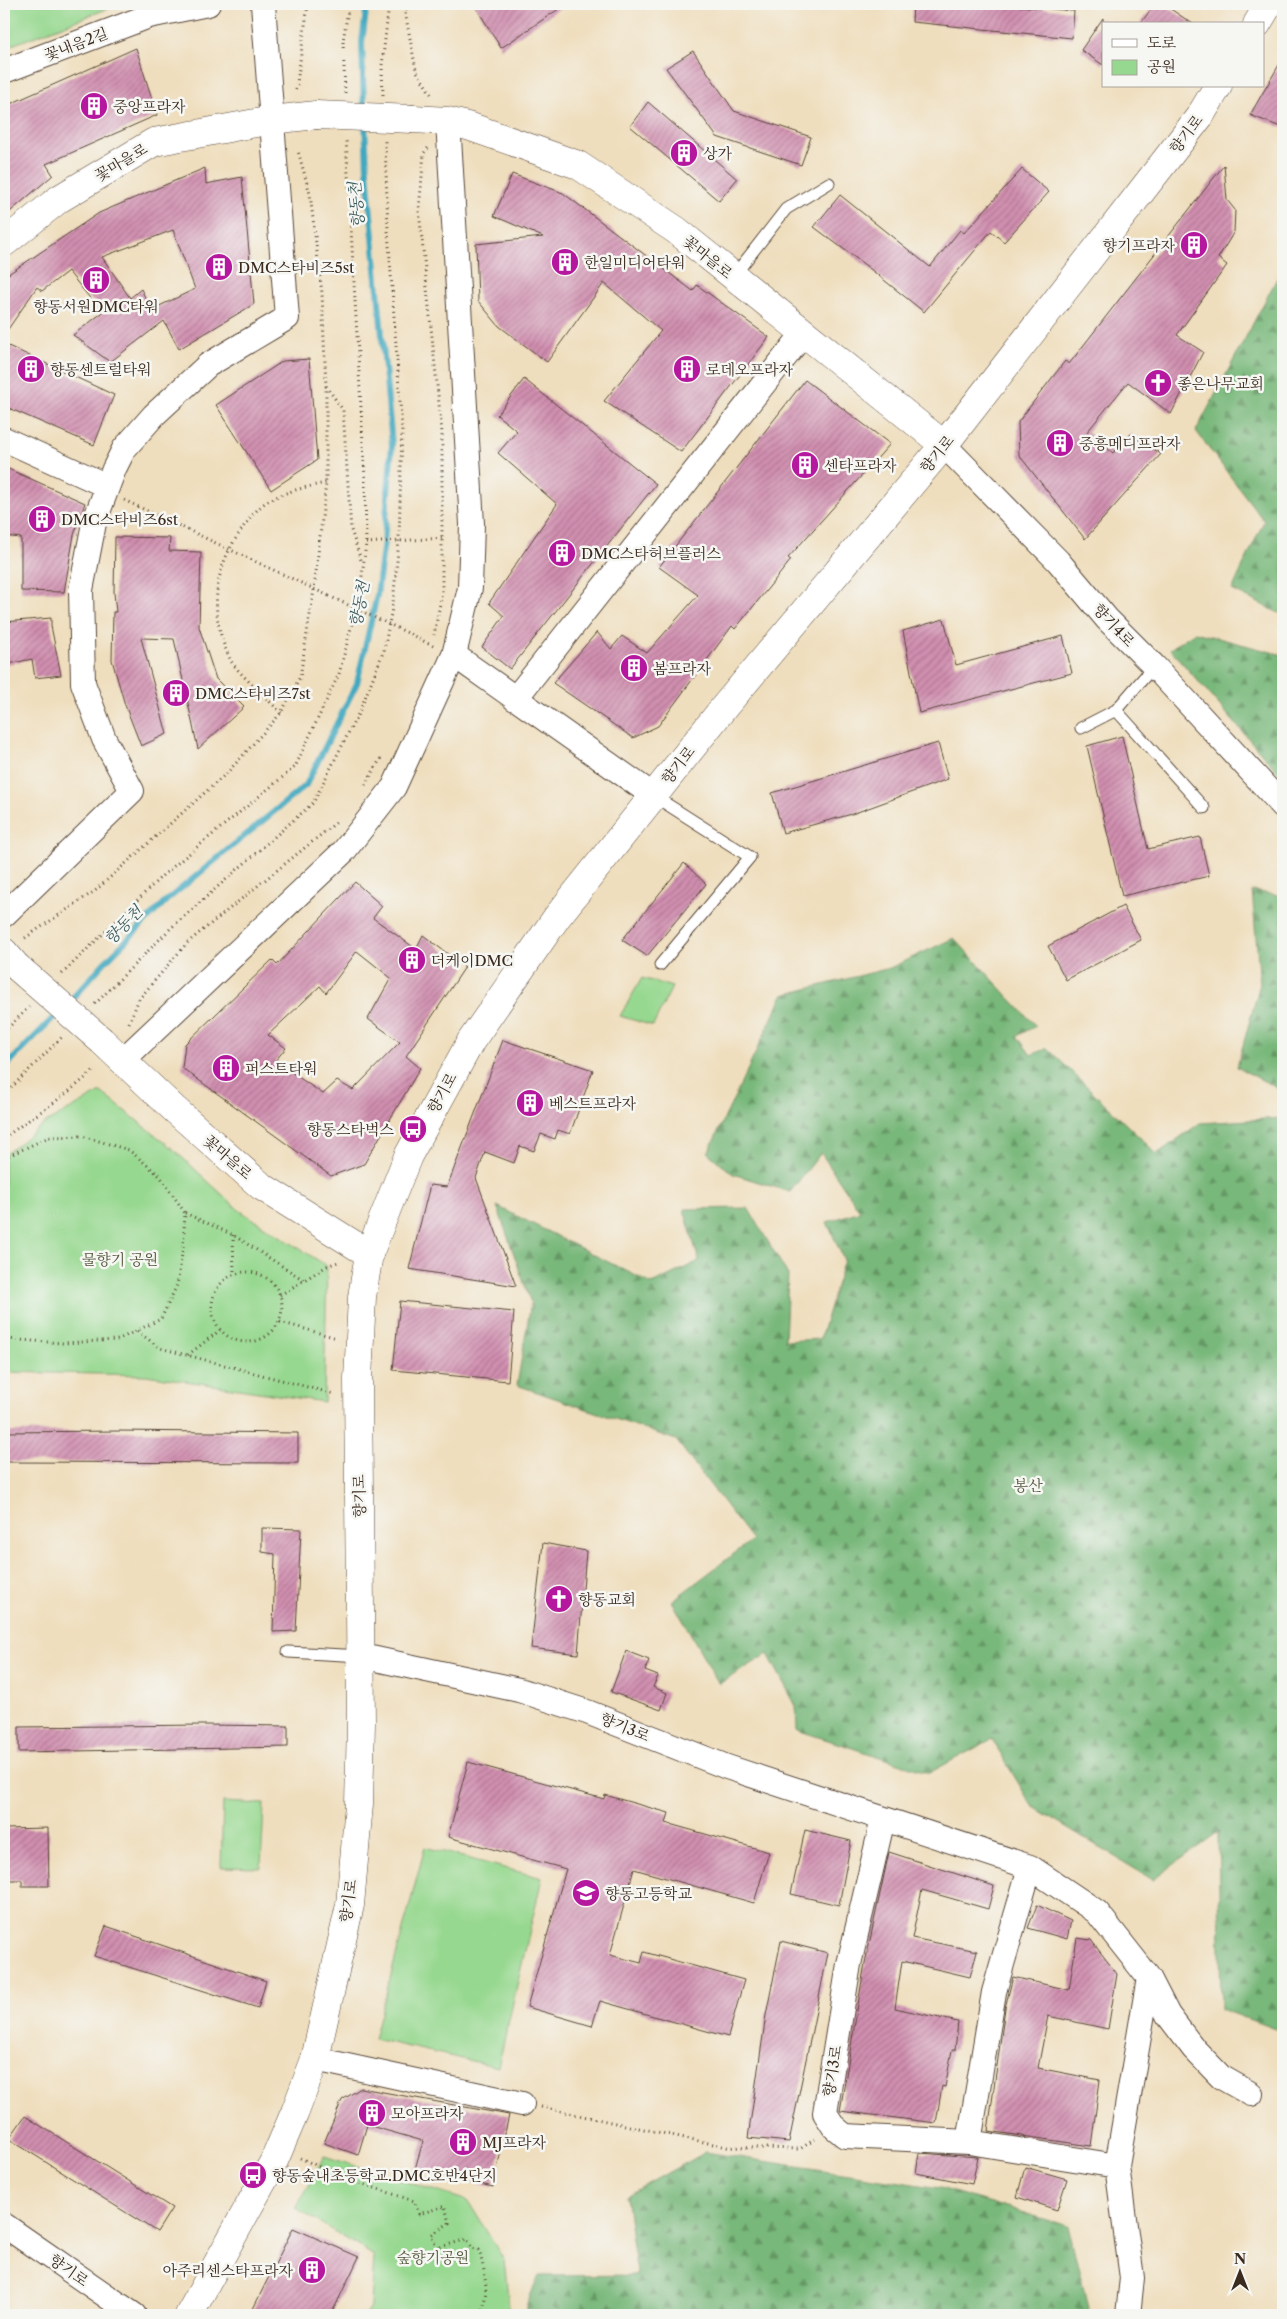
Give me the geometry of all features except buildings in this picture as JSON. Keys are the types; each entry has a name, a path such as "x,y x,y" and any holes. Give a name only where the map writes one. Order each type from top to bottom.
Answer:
{"main road":[{"path":"1259,22 1269,4"},
{"name":"향기로","path":"189,2315 274,2161 314,2059 350,1905 359,1804 362,1656 358,1379 362,1297 369,1254 408,1156 471,1041 557,917 725,706 944,446 1200,116 1217,88"},
{"name":"꽃마을로","path":"4,242 59,200 154,142 272,120 316,114 413,119 440,131 503,136 578,165 676,230 944,446"},
{"name":"꽃마을로","path":"15,952 102,1041 173,1108 261,1186 369,1254"}],"street":[{"name":"꽃내음2길","path":"4,71 146,10 208,4"},
{"path":"4,914 132,791 104,739 83,683 81,590 94,522 112,492 124,449 154,415 208,365 287,318 263,4"},
{"path":"124,1060 344,851 394,787 470,588 472,524 440,131"},
{"path":"515,699 804,333"},
{"path":"4,439 112,492"},
{"name":"향기4로","path":"944,446 1058,561 1107,619 1154,666 1283,806"},
{"path":"446,652 654,796"},
{"name":"향기3로","path":"362,1656 519,1690 587,1712 727,1767 1030,1867 1097,1912 1149,1978 1168,2015 1194,2049 1221,2077 1251,2094"},
{"name":"향기3로","path":"834,2128 825,2113 849,1964 883,1819"},
{"path":"969,2142 994,1992 1030,1867"},
{"path":"1128,2315 1132,2278 1117,2166 1149,1978"},
{"path":"314,2059 529,2105"},
{"path":"834,2128 845,2136 969,2142 1117,2166"},
{"name":"향기로","path":"4,2225 134,2315"}],"lane":[{"path":"733,277 786,209 829,183"},
{"path":"1081,728 1116,710 1154,666"},
{"path":"1116,710 1204,808"},
{"path":"654,796 750,857 660,965"},
{"path":"288,1652 362,1656"}],"path":[{"path":"296,90 308,4"},
{"path":"345,99 343,41 348,4"},
{"path":"383,96 382,66 389,4"},
{"path":"408,4 405,12 416,70 431,94"},
{"path":"429,654 442,593 444,538 442,433 419,211 424,153 440,131"},
{"path":"91,1008 172,927 314,803 361,708 384,650 393,603 399,540 402,430 388,232 384,135"},
{"path":"60,976 163,875 295,767 340,674 360,593 366,543 365,479 346,138"},
{"path":"15,952 96,890 167,829 228,772 281,713 300,677 314,590 326,483 326,386 322,293 312,203 296,143"},
{"path":"326,386 343,410 352,530 362,566"},
{"path":"281,713 232,663 218,626 216,584 228,549 248,520 267,502 294,490 326,483"},
{"path":"112,492 446,652"},
{"path":"366,543 444,538"},
{"path":"361,792 386,750"},
{"path":"126,1029 139,999 187,943 344,815"},
{"path":"4,1032 33,1003"},
{"path":"4,1095 64,1035"},
{"path":"4,1138 32,1116 74,1089 95,1069"},
{"path":"4,1158 49,1137 82,1136 129,1150 160,1176 184,1213 233,1235 304,1280"},
{"path":"4,1339 63,1343 118,1340 161,1319 177,1285 183,1248 184,1213"},
{"path":"233,1235 234,1273"},
{"path":"280,1295 327,1266 339,1262"},
{"path":"246,1271 258,1273 269,1278 280,1295 282,1310 280,1322 262,1339 250,1342 228,1337 220,1330 214,1320 212,1298 221,1283 234,1273 246,1271"},
{"path":"280,1322 339,1339"},
{"path":"188,1356 220,1330"},
{"path":"137,1331 160,1348 335,1394"},
{"path":"529,2105 726,2147 800,2150 834,2128"},
{"path":"298,2157 342,2177 414,2201 419,2214 445,2206 449,2223 431,2235 438,2248 467,2239 472,2248 479,2250 487,2278 487,2295 481,2315"}],"green space":[{"path":"4,4 120,4 4,48"},
{"path":"1283,267 1283,615 1232,590 1264,521 1196,431"},
{"path":"1195,632 1283,655 1283,778 1170,649"},
{"path":"1252,891 1283,896 1283,1091 1237,1067 1260,984"},
{"name":"봉산","path":"954,938 1036,1026 1017,1036 1031,1055 1047,1048 1157,1154 1200,1123 1283,1118 1283,2032 1221,2009 1218,1832 1153,1880 1032,1806 992,1739 929,1773 797,1730 796,1706 768,1654 719,1684 672,1601 752,1540 676,1440 517,1385 531,1303 497,1206 652,1284 699,1261 684,1209 748,1208 788,1275 785,1341 820,1339 844,1260 827,1222 860,1211 821,1153 790,1192 733,1174 708,1153 783,995 890,968"},
{"path":"642,978 672,987 653,1026 620,1016"},
{"name":"물향기 공원","path":"101,1092 173,1149 239,1210 327,1266 324,1402 146,1375 4,1372 4,1155 44,1124"},
{"path":"223,1802 264,1804 261,1868 221,1867"},
{"path":"425,1847 542,1878 498,2067 374,2039"},
{"path":"705,2152 940,2188 1068,2226 1090,2315 527,2315 527,2303 539,2276 637,2275 626,2196"},
{"name":"숲향기공원","path":"324,2156 468,2201 504,2260 510,2315 365,2315 371,2306 374,2256 296,2208"}],"waterway":[{"name":"향동천","path":"364,110 362,42 367,4"},
{"name":"향동천","path":"68,1003 105,962 167,900 306,785 357,683 377,595 384,541 392,445 367,171 365,122"},
{"name":"향동천","path":"4,1068 59,1012"}],"place":[{"name":"중앙프라자","path":"94,106"},
{"name":"상가","path":"684,153"},
{"name":"향기프라자","path":"1194,245"},
{"name":"한일미디어타워","path":"565,262"},
{"name":"DMC스타비즈5st","path":"219,267"},
{"name":"향동서원DMC타워","path":"96,280"},
{"name":"향동센트럴타워","path":"31,369"},
{"name":"로데오프라자","path":"687,369"},
{"name":"좋은나무교회","path":"1158,383"},
{"name":"중흥메디프라자","path":"1060,443"},
{"name":"센타프라자","path":"805,465"},
{"name":"DMC스타비즈6st","path":"42,519"},
{"name":"DMC스타허브플러스","path":"562,553"},
{"name":"봄프라자","path":"634,668"},
{"name":"DMC스타비즈7st","path":"176,693"},
{"name":"더케이DMC","path":"412,960"},
{"name":"퍼스트타워","path":"226,1068"},
{"name":"베스트프라자","path":"530,1103"},
{"name":"향동스타벅스","path":"413,1129"},
{"name":"향동교회","path":"559,1599"},
{"name":"향동고등학교","path":"586,1893"},
{"name":"모아프라자","path":"372,2113"},
{"name":"MJ프라자","path":"463,2142"},
{"name":"향동숲내초등학교.DMC호반4단지","path":"253,2175"},
{"name":"아주리센스타프라자","path":"312,2270"}]}
